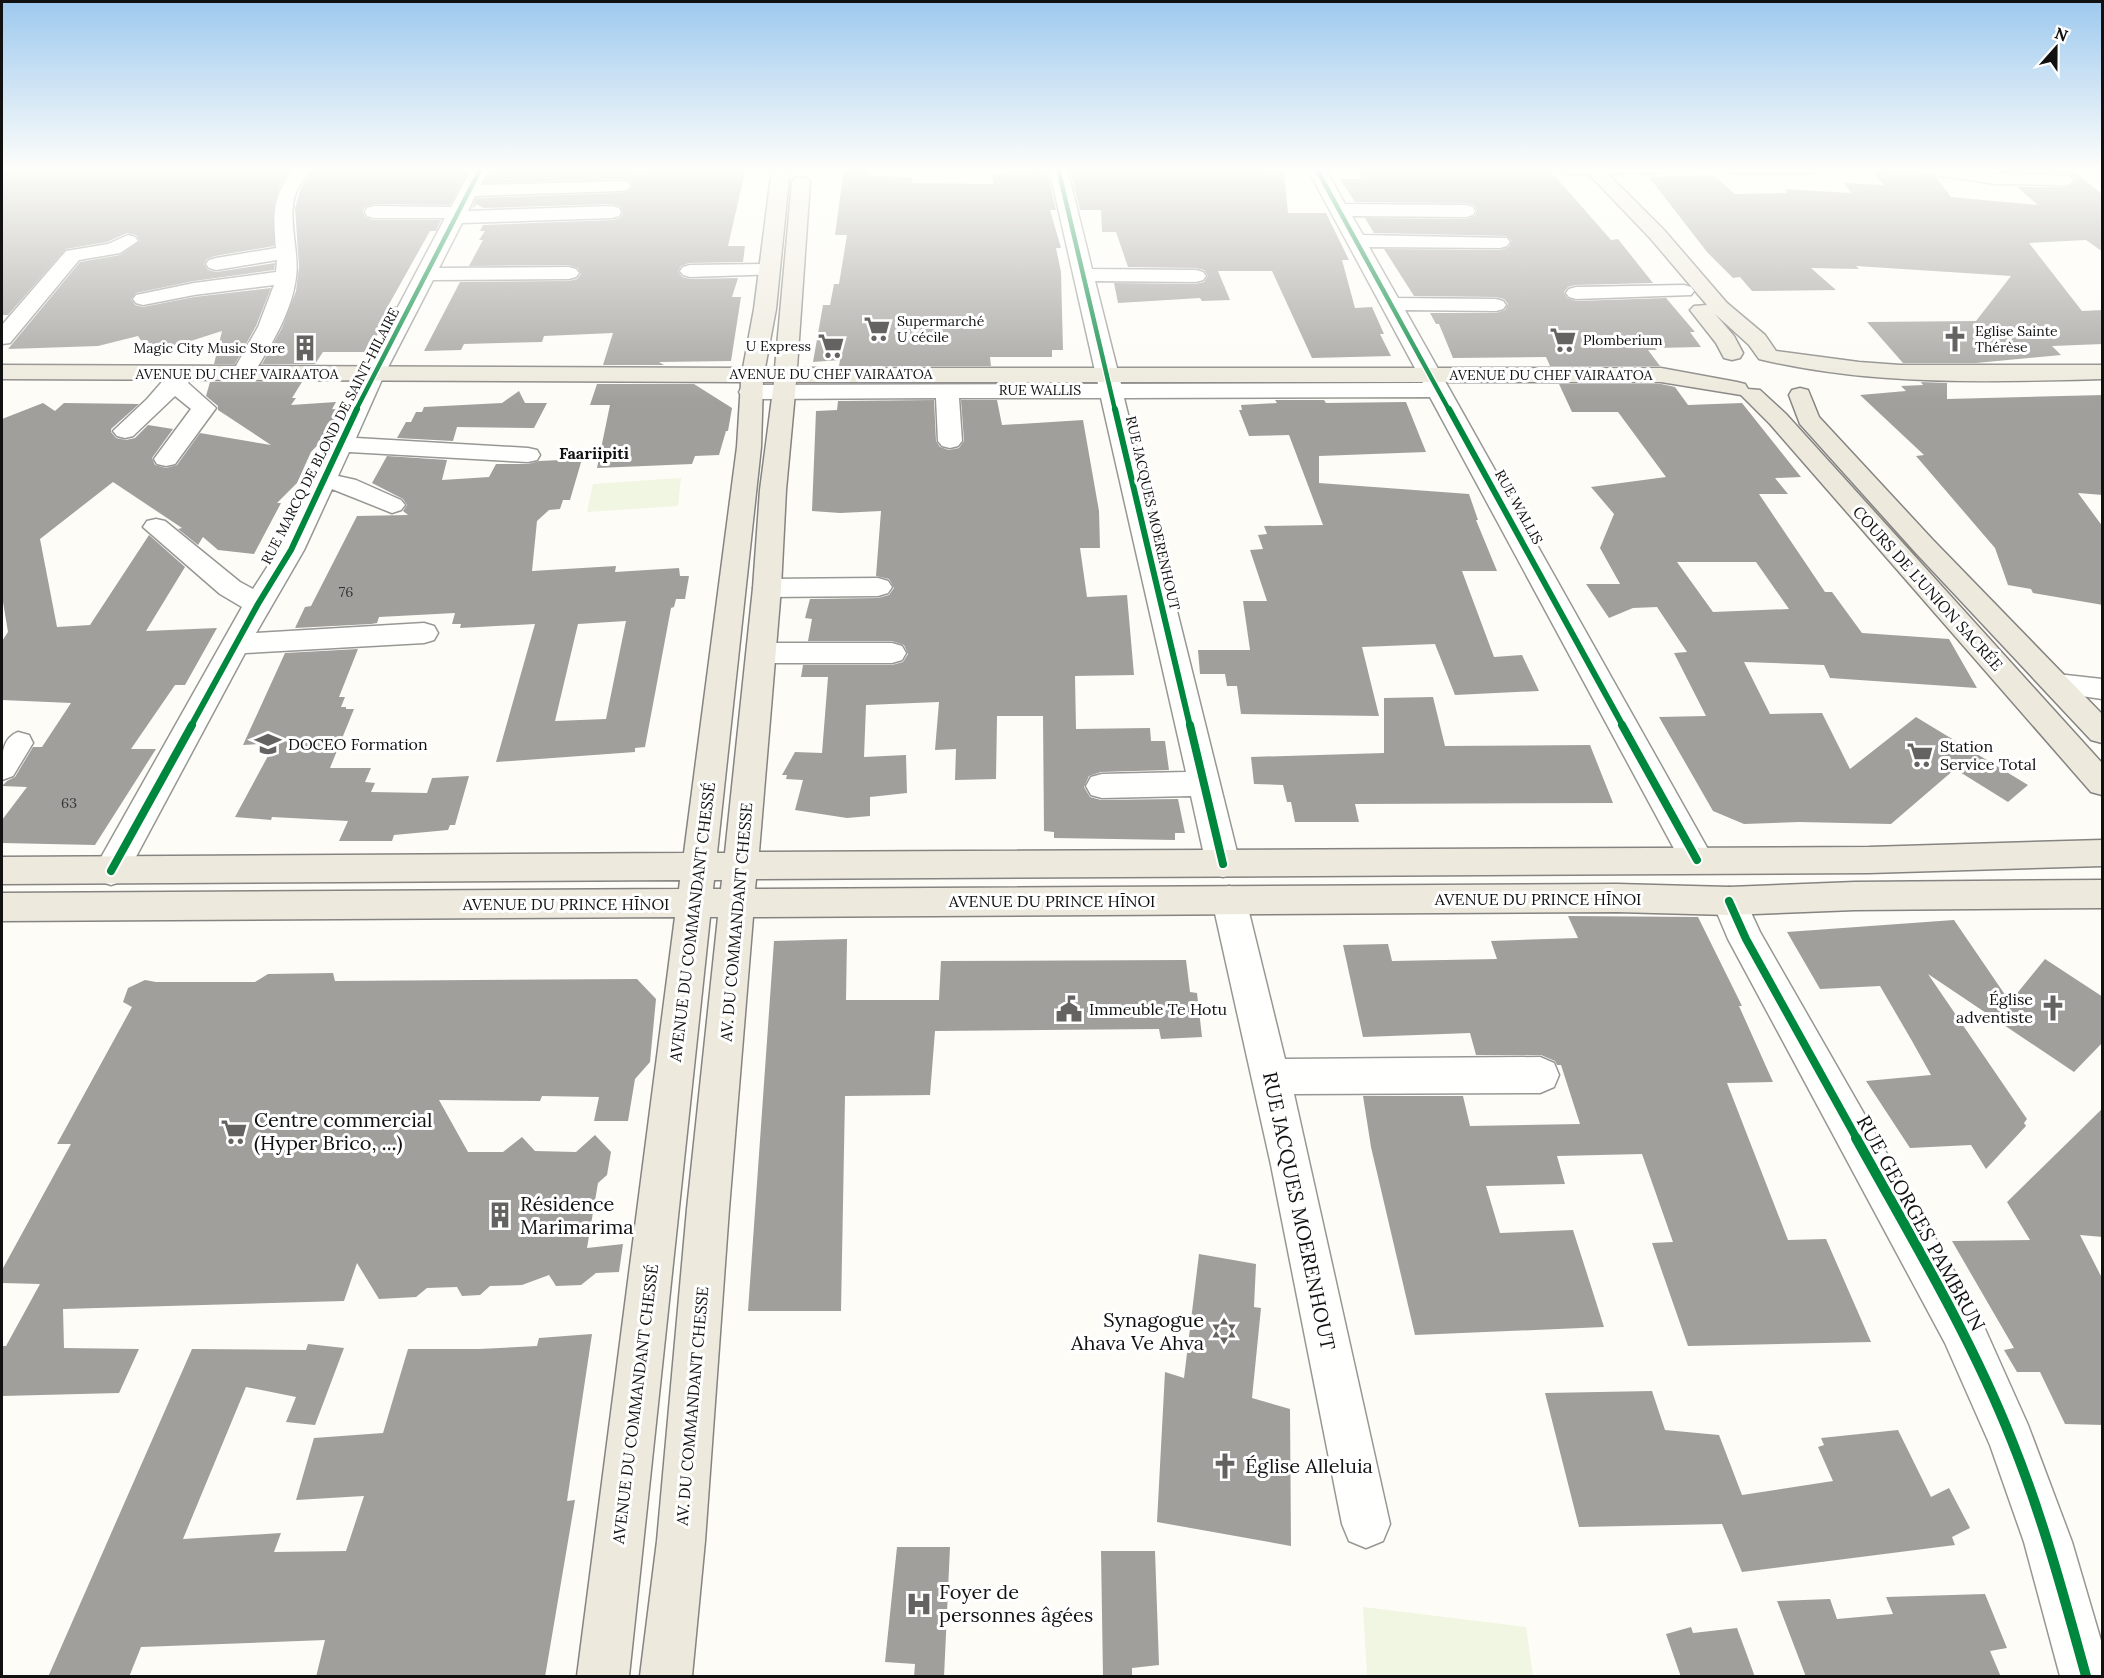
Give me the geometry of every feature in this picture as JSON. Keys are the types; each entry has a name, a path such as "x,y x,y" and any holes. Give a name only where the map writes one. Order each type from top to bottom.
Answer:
{"main road":[{"name":"AVENUE DU COMMANDANT CHESSÉ","path":"603,1677 749,447 769,382 757,346 775,246"},
{"name":"AV. DU COMMANDANT CHESSE","path":"666,1677 682,1530 708,1209 767,588 773,490 769,382 786,346 788,246"},
{"path":"1642,246 1720,333 1724,357 1715,368 1718,376 1744,392"},
{"path":"1668,246 1720,307 1773,356 1797,367 1806,375 1804,389"},
{"name":"AVENUE DU CHEF VAIRAATOA","path":"1435,382 1661,375 1693,370 1724,357 1773,356 1822,367 1895,373 2103,372"},
{"name":"AVENUE DU CHEF VAIRAATOA","path":"2,372 179,376 373,375 769,382 1109,382"},
{"name":"AVENUE DU CHEF VAIRAATOA","path":"1661,375 1778,399 1804,389 1895,373"},
{"name":"COURS DE L'UNION SACRÉE","path":"1804,389 1808,419 1924,546 2103,732"},
{"name":"COURS DE L'UNION SACRÉE","path":"1744,392 1778,419 2103,783"},
{"name":"AVENUE DU PRINCE HĪNOI","path":"2,907 738,903 1697,860 1911,859 2103,853"},
{"name":"AVENUE DU PRINCE HĪNOI","path":"2,870 741,866 1729,901 1855,896 2103,894"}],"street":[{"path":"2,338 73,255 118,246"},
{"path":"243,374 277,309 286,277 286,246"},
{"name":"RUE MARCQ DE BLOND DE SAINT-HILAIRE","path":"111,871 258,604 291,550 373,375 407,314 424,274 440,246"},
{"name":"RUE JACQUES MOERENHOUT","path":"1076,246 1204,784 1270,1077 1366,1524"},
{"name":"RUE WALLIS","path":"1359,246 1697,860"},
{"path":"216,264 287,252"},
{"path":"690,271 769,270"},
{"path":"424,274 569,273"},
{"path":"1083,275 1196,276"},
{"path":"143,299 194,289 286,277"},
{"path":"1576,293 1684,291"},
{"path":"1391,304 1496,305"},
{"path":"125,431 155,404 179,376"},
{"path":"166,459 204,408 177,386 179,376"},
{"name":"RUE WALLIS","path":"769,382 947,390 1109,382 1435,382"},
{"path":"947,390 950,441"},
{"path":"340,444 528,454"},
{"path":"325,480 346,485 392,505"},
{"path":"156,527 230,588 258,604"},
{"path":"767,588 878,587"},
{"path":"237,644 424,633"},
{"path":"760,653 892,652"},
{"path":"2057,684 2103,689"},
{"path":"1102,786 1204,784"},
{"name":"RUE GEORGES PAMBRUN","path":"1729,901 1746,939 1961,1327 2012,1442 2035,1504 2086,1677"},
{"path":"1270,1077 1540,1075"}],"green space":[{"path":"681,478 678,506 587,512 593,484"},
{"path":"1363,1607 1526,1627 1533,1676 1367,1676"}],"building":[{"path":"2,246 82,246 66,249 8,315 2,315"},
{"path":"132,246 272,246 215,256 207,259 204,264 208,270 216,272 275,263 274,270 194,281 136,293 131,299 135,305 143,307 194,297 271,288 256,326 235,364 214,364 222,331 150,354 138,336 98,346 8,349 80,262 120,255"},
{"path":"298,246 421,246 388,306 396,306 391,316 365,352 323,352 315,364 262,364 282,328 296,291 299,266"},
{"path":"480,246 745,246 743,262 689,263 681,266 678,271 682,277 690,279 738,278 732,297 741,297 731,361 659,362 664,365 603,365 613,333 544,336 542,342 464,344 461,350 424,351 460,282 569,281 577,279 581,274 578,268 569,265 469,266"},
{"path":"845,246 1061,246 1056,248 1061,272 1063,350 1052,350 1052,357 990,357 991,366 839,366 840,360 813,362 823,305 830,305 834,284 839,284"},
{"path":"1121,246 1342,246 1349,260 1342,260 1355,308 1372,307 1384,334 1380,334 1391,356 1312,358 1272,271 1218,271 1230,300 1202,301 1200,298 1118,303 1114,283 1196,284 1204,282 1208,276 1204,270 1196,268 1128,267"},
{"path":"1624,246 1653,283 1575,285 1568,287 1564,292 1567,298 1576,301 1666,298 1695,332 1690,332 1701,347 1648,350 1660,366 1550,366 1546,357 1453,358 1439,324 1436,324 1430,313 1496,313 1505,310 1508,304 1504,299 1496,297 1414,296 1384,249 1500,250 1509,247"},
{"path":"1703,246 2032,246 2082,311 2103,310 2103,344 2052,346 2061,355 1976,363 1903,363 1867,322 1976,321 2011,276 1856,266 1859,269 1811,268 1836,290 1752,291 1740,277 1733,278"},
{"path":"2095,246 2103,246 2103,252"},
{"path":"210,382 302,382 292,398 296,398 291,405 336,402 332,409 343,410 333,429 311,452 297,483 277,503 281,503 254,554 218,550 203,537 198,545 178,529 182,528 113,482 40,539 57,627 90,625 149,535 185,567 146,631 217,628 185,685 175,685 131,749 156,749 95,845 2,843 2,820 27,787 2,786 15,777 33,747 42,747 71,703 2,700 2,641 8,632 2,596 2,419 43,403 55,411 64,403 139,404 111,429 111,432 116,438 126,440 135,438 148,425 173,429 152,458 155,465 166,468 177,465 200,433 271,445 218,410 218,406 206,396"},
{"path":"1921,382 1947,383 1947,399 2103,395 2103,495 2078,493 2103,527 2103,605 2033,593 2031,589 2008,585 1995,548 1916,456 1924,455 1860,395 1906,391 1901,386 1923,385"},
{"path":"597,384 694,384 732,408 728,431 726,431 719,455 695,456 692,464 597,468 610,405 590,405"},
{"path":"1559,384 1661,384 1675,387 1688,405 1742,403 1801,477 1775,478 1788,494 1759,494 1825,592 1832,592 1862,633 1949,639 1977,688 1830,678 1824,665 1744,662 1770,714 1822,713 1850,769 1916,717 2028,785 2008,802 1955,769 1891,824 1799,822 1744,824 1713,811 1659,717 1706,716 1674,653 1687,652 1657,607 1633,608 1609,618 1586,584 1620,584 1600,548 1614,514 1591,487 1666,477 1618,412 1572,412","holes":["1677,562 1756,562 1789,609 1713,612"]},
{"path":"519,391 525,403 547,403 534,428 457,427 453,441 397,438 406,422 411,422 416,412 422,412 424,407 502,403"},
{"path":"934,400 936,441 940,447 949,450 959,448 964,441 961,400 997,400 1002,425 1083,420 1099,511 1100,548 1080,548 1087,597 1127,595 1134,675 1075,676 1076,729 1150,728 1151,741 1165,741 1169,770 1101,772 1089,776 1084,787 1090,797 1101,800 1178,799 1185,833 1175,833 1175,840 1054,838 1054,832 1044,831 1043,716 997,716 996,779 955,780 956,749 935,750 939,702 866,705 864,757 906,755 907,793 870,797 870,816 847,818 795,810 803,780 786,779 787,775 782,775 795,752 822,753 828,677 801,677 803,665 892,665 903,662 908,654 904,645 892,641 808,641 812,619 805,618 810,599 878,598 889,595 894,588 889,579 876,576 881,511 840,513 812,511 816,411 837,410 838,401"},
{"path":"1275,400 1324,400 1326,403 1406,402 1426,452 1319,456 1319,483 1469,494 1478,520 1476,520 1497,571 1462,571 1494,657 1522,655 1539,691 1455,695 1435,644 1362,647 1379,716 1241,714 1237,686 1227,686 1225,674 1200,674 1198,650 1250,650 1243,601 1267,601 1250,550 1263,549 1258,535 1267,534 1264,526 1323,525 1289,435 1249,436 1239,410 1242,410 1241,405 1277,403"},
{"path":"387,456 447,460 442,480 489,477 496,464 528,464 539,461 582,459 570,500 563,500 560,509 549,510 537,521 532,571 616,566 615,572 679,568 680,576 689,576 685,599 676,599 674,607 671,608 645,747 635,748 635,752 496,762 535,624 460,628 461,624 452,624 455,613 379,617 377,623 371,624 295,628 305,607 311,606 357,516 408,515 403,511 407,505 403,499 372,483","holes":["626,621 606,719 555,721 578,624"]},
{"path":"358,649 339,697 345,697 341,707 354,709 330,768 371,768 365,782 375,783 371,792 427,793 432,778 469,776 455,825 450,825 448,830 394,835 392,841 339,841 348,821 235,817 275,743 243,745 285,653"},
{"path":"1433,697 1445,746 1590,745 1613,803 1355,804 1359,822 1295,822 1291,802 1287,802 1283,785 1254,784 1251,757 1384,753 1384,698"},
{"path":"1568,916 1698,917 1742,1006 1739,1006 1773,1082 1727,1083 1788,1240 1826,1239 1871,1342 1688,1346 1652,1243 1673,1242 1642,1154 1557,1156 1565,1184 1486,1186 1500,1233 1573,1230 1604,1327 1415,1335 1371,1147 1363,1096 1463,1096 1470,1126 1580,1124 1561,1065 1541,1055 1476,1055 1470,1033 1363,1037 1343,945 1388,944 1392,961 1497,959 1491,941 1578,938"},
{"path":"1954,920 2010,1002 2045,959 2103,997 2103,1042 2074,1072 1928,974 2027,1119 2024,1123 2026,1126 1986,1169 1971,1145 1910,1148 1866,1081 1931,1075 1912,1041 1880,986 1820,989 1787,932"},
{"path":"847,939 846,1000 939,1000 941,961 1186,960 1190,992 1197,993 1202,1037 1161,1039 1159,1029 935,1031 930,1095 845,1096 841,1311 748,1311 774,941"},
{"name":"Centre commercial (Hyper Brico, ...)","path":"333,973 335,981 637,979 656,999 650,1062 635,1079 628,1121 594,1121 599,1097 542,1096 540,1101 439,1100 468,1152 503,1152 522,1137 535,1151 576,1152 595,1135 611,1152 607,1175 598,1183 587,1248 623,1244 619,1272 596,1273 581,1285 556,1286 549,1275 522,1285 490,1286 480,1295 462,1296 457,1287 427,1288 416,1297 379,1299 357,1263 344,1301 63,1309 64,1348 139,1349 119,1393 2,1396 2,1346 6,1346 40,1284 2,1283 2,1270 71,1144 57,1144 132,1007 123,1002 128,988 145,980 255,982 268,974"},
{"path":"2103,1108 2103,1237 2080,1235 2103,1280 2103,1425 2065,1424 2040,1372 2017,1372 2004,1350 2014,1348 1952,1241 2030,1240 2007,1202"},
{"name":"Église Alleluia","path":"1199,1254 1256,1264 1254,1307 1261,1308 1252,1398 1290,1409 1291,1546 1157,1522 1165,1372 1184,1378"},
{"path":"592,1334 567,1501 575,1500 545,1677 316,1677 325,1640 141,1647 129,1677 48,1677 192,1349 306,1350 308,1344 344,1348 315,1425 286,1422 296,1397 246,1387 183,1539 281,1533 274,1552 346,1551 364,1496 296,1500 314,1438 383,1433 408,1349 537,1346 539,1338"},
{"path":"1652,1391 1665,1430 1719,1435 1742,1495 1833,1481 1818,1447 1824,1445 1821,1438 1898,1430 1931,1497 1949,1488 1970,1528 1952,1537 1955,1545 1742,1572 1722,1524 1579,1527 1545,1393"},
{"path":"897,1547 950,1547 944,1677 914,1677 915,1664 885,1662"},
{"path":"1101,1551 1155,1551 1159,1665 1132,1668 1132,1677 1103,1677"},
{"path":"1985,1594 2007,1648 1990,1651 2001,1677 1806,1677 1777,1601 1830,1599 1837,1619 1893,1614 1886,1597"},
{"path":"1691,1627 1693,1633 1737,1628 1755,1677 1681,1677 1666,1634"}],"cycle path":[{"path":"111,871 258,604 291,550 373,375 440,246"},
{"path":"1077,246 1223,864"},
{"path":"1359,246 1697,860"},
{"path":"1729,901 1746,939 1961,1327 2012,1441 2028,1485 2048,1542 2086,1676"}],"place":[{"name":"Supermarché U cécile","path":"877,329"},
{"name":"Eglise Sainte Thérèse","path":"1955,339"},
{"name":"Plomberium","path":"1563,340"},
{"name":"U Express","path":"831,346"},
{"name":"Magic City Music Store","path":"305,348"},
{"name":"DOCEO Formation","path":"268,744"},
{"name":"Station Service Total","path":"1920,755"},
{"name":"Église adventiste","path":"2053,1008"},
{"name":"Immeuble Te Hotu","path":"1069,1009"},
{"name":"Centre commercial (Hyper Brico, ...)","path":"234,1132"},
{"name":"Résidence Marimarima","path":"500,1215"},
{"name":"Synagogue Ahava Ve Ahva","path":"1224,1331"},
{"name":"Église Alleluia","path":"1225,1466"},
{"name":"Foyer de personnes âgées","path":"919,1604"}],"district":[{"name":"Faariipiti","path":"594,453"}]}
